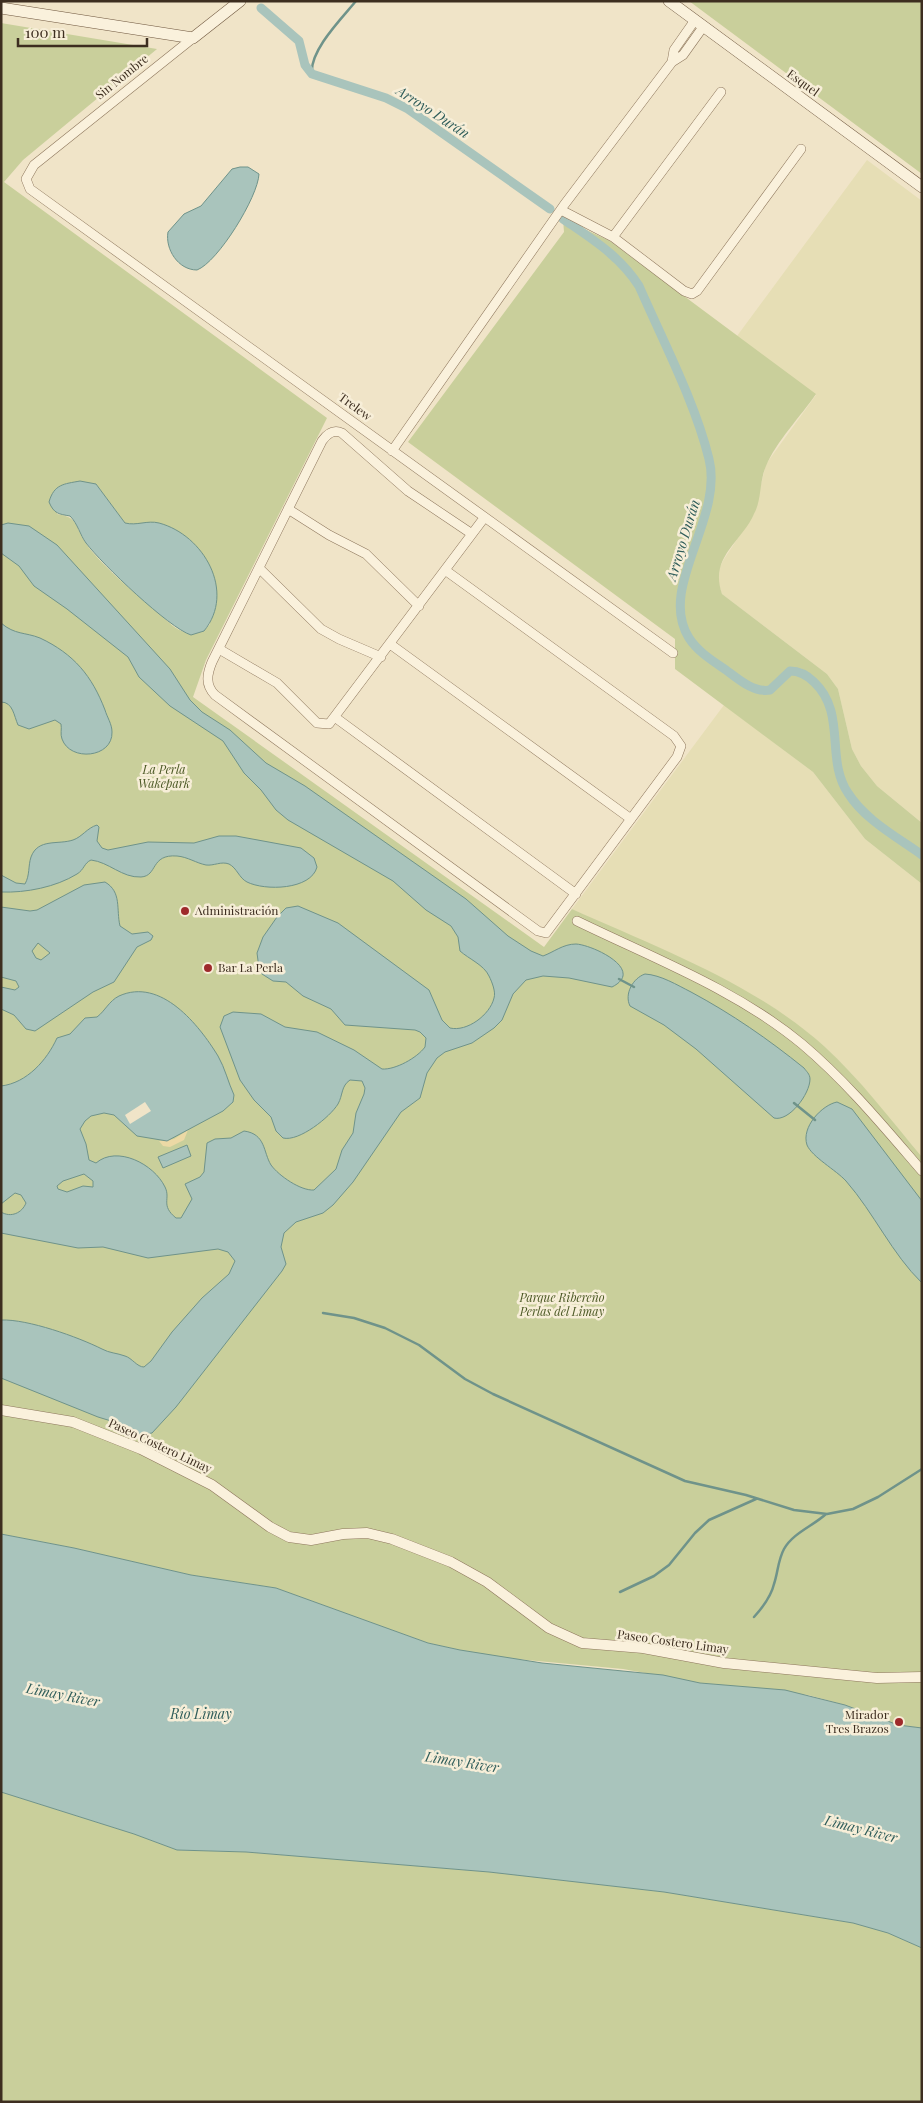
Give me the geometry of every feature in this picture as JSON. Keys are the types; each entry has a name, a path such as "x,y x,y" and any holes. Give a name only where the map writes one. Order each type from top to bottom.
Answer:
{"main road":[{"name":"Sin Nombre","path":"193,38 240,1"},
{"name":"Esquel","path":"669,1 922,187"},
{"path":"1,8 193,38"}],"street":[{"path":"392,451 561,210 672,62 683,55 699,23"},
{"name":"Sin Nombre","path":"26,179 34,166 193,38"},
{"path":"613,236 721,92"},
{"path":"561,210 613,236 684,291 695,293 801,149"},
{"name":"Trelew","path":"26,179 27,184 34,193 673,653"},
{"path":"445,570 680,743 679,754 549,930 543,933 215,695 208,686 210,667 327,434 339,432 408,491 472,534"},
{"path":"288,509 329,536 366,554 419,606"},
{"path":"219,649 277,683 317,723 325,726 336,718 484,518"},
{"path":"259,568 321,629 381,657"},
{"path":"390,644 632,819"},
{"path":"336,718 576,894"},
{"path":"576,921 721,991 776,1025 802,1044 846,1084 922,1171"},
{"name":"Paseo Costero Limay","path":"1,1410 73,1422 141,1449 212,1485 270,1527 289,1537 311,1540 343,1534 373,1534 392,1539 451,1562 487,1582 550,1628 582,1643 650,1649 724,1663 878,1678 922,1677"}],"shaded area":[{"path":"867,160 922,201 922,823 877,786 861,766 852,749 838,689 827,674 722,594 718,582 718,571 724,559 754,514 766,464 816,395 737,336"},
{"path":"724,705 813,772 865,839 922,884 922,1157 851,1073 824,1046 774,1008 572,909"}],"green space":[{"path":"689,1 922,1 922,174"},
{"name":"Parque Ribereño Perlas del Limay","path":"1,23 157,49 23,160 4,182 327,418 206,660 193,697 544,947 572,909 703,968 766,1003 796,1023 824,1046 850,1072 922,1157 922,1728 898,1725 845,1705 808,1695 700,1683 623,1669 494,1657 460,1650 428,1643 276,1588 191,1575 74,1548 1,1534","holes":["66,483 96,484 125,523 132,525 159,523 193,543 210,624 206,628 192,634 173,626 103,563 85,542 73,520 64,515 57,514"]},
{"path":"563,219 610,241 816,394 782,438 770,457 762,478 757,508 723,560 719,581 722,594 827,674 838,689 852,749 861,766 877,786 922,823 922,884 865,839 813,772 675,669 675,639 408,442 564,232"},
{"path":"1,1792 134,1834 177,1850 246,1852 490,1872 664,1892 853,1923 888,1933 922,1948 922,2102 1,2102"}],"sand":[{"path":"188,1130 184,1140 170,1147 163,1146 159,1141 174,1139"}],"water":[{"path":"248,167 259,174 252,198 236,228 206,265 197,270 184,266 174,257 171,251 168,232 184,214 201,206 232,169"},
{"path":"80,481 96,484 125,523 159,523 175,529 190,539 201,552 210,567 216,583 217,599 213,616 204,631 191,635 168,621 120,579 94,553 70,516 60,514 53,509 49,502 57,488 64,484"},
{"path":"8,523 29,526 57,545 170,669 190,700 202,712 230,730 266,763 305,786 466,899 508,936 531,951 543,956 567,945 584,945 613,960 620,966 623,973 621,980 612,987 569,978 543,976 526,980 513,994 502,1020 494,1028 472,1043 445,1052 437,1058 427,1073 420,1098 401,1112 353,1182 333,1205 323,1213 296,1222 284,1233 281,1247 286,1264 282,1271 176,1407 152,1433 139,1435 121,1424 98,1417 1,1378 1,1320 25,1322 53,1330 125,1356 139,1366 144,1367 202,1298 229,1274 235,1261 228,1252 218,1249 148,1258 103,1247 78,1248 1,1233 1,1212 9,1215 16,1214 26,1203 21,1195 15,1193 1,1204 1,1086 10,1084 28,1075 42,1062 57,1038 70,1034 85,1018 97,1017 119,996 135,992 150,993 164,998 177,1007 200,1031 218,1056 234,1095 233,1102 223,1111 167,1141 137,1136 114,1115 104,1113 91,1116 80,1129 86,1144 89,1160 96,1163 114,1156 134,1160 144,1165 153,1171 165,1187 168,1209 176,1218 181,1218 192,1199 185,1184 200,1177 204,1172 207,1143 215,1139 231,1138 244,1131 251,1133 260,1140 268,1160 279,1174 303,1188 314,1190 336,1169 342,1150 353,1133 356,1113 364,1094 365,1088 362,1081 350,1080 344,1088 338,1104 321,1122 297,1136 283,1138 276,1131 271,1117 254,1100 240,1080 220,1027 224,1016 233,1012 261,1014 285,1027 317,1032 354,1050 382,1069 393,1068 405,1062 417,1055 425,1047 426,1038 415,1030 345,1025 331,1009 303,996 286,982 273,981 262,974 259,968 257,953 263,937 286,908 298,906 338,923 429,990 442,1020 450,1028 457,1029 470,1025 483,1016 492,1004 494,990 487,972 460,951 458,937 451,926 426,910 393,881 288,820 276,810 261,790 244,773 223,741 170,706 139,677 128,657 67,609 34,586 19,566 1,553 1,525","holes":["84,1174 93,1181 93,1187 83,1186 67,1192 58,1189 57,1186 63,1181"]},
{"path":"1,623 11,630 35,636 52,644 72,659 88,676 100,698 110,723 112,732 106,747 99,752 90,754 73,751 66,746 61,735 61,724 55,720 29,729 18,725 11,707 1,702"},
{"path":"97,825 99,827 97,841 102,848 108,850 148,842 194,843 219,836 236,836 301,848 314,858 317,867 313,875 297,884 265,887 247,882 232,866 226,863 206,865 177,856 168,856 162,858 146,876 134,877 98,861 91,860 69,879 50,886 30,890 1,892 1,875 16,883 25,884 31,857 38,847 49,843 73,840"},
{"path":"105,882 114,891 116,896 120,926 132,934 148,932 153,936 151,940 137,947 114,982 93,992 35,1031 26,1029 14,1015 1,1009 1,987 15,990 19,987 16,981 1,977 1,907 30,911 37,910 84,885","holes":["38,943 50,953 41,960 36,958 32,951"]},
{"path":"645,974 669,981 721,1009 763,1037 804,1068 810,1077 809,1085 798,1106 786,1116 774,1118 696,1049 664,1025 630,1006 628,996 631,987 637,979"},
{"path":"837,1102 852,1109 922,1201 922,1283 901,1259 846,1181 814,1154 807,1145 807,1131 814,1118 825,1107"},
{"path":"187,1145 191,1156 163,1168 158,1157"},
{"name":"Río Limay","path":"1,1534 74,1548 191,1575 276,1588 428,1643 460,1650 542,1663 663,1675 700,1683 785,1690 845,1705 898,1725 922,1728 922,1948 888,1933 853,1923 664,1892 489,1872 246,1852 177,1850 134,1834 1,1792"}],"pier":[{"path":"145,1102 151,1111 130,1124 125,1115"}],"waterway":[{"path":"312,74 312,65 321,45 356,1"},
{"name":"Arroyo Durán","path":"261,8 299,41 305,65 312,74 386,98 408,109 550,209"},
{"name":"Arroyo Durán","path":"563,219 614,257 639,286 687,394 703,437 709,459 711,482 708,505 685,575 681,597 681,618 689,638 706,656 741,681 758,689 770,690 790,671 809,677 824,694 830,708 838,766 841,780 848,793 872,820 922,855"},
{"path":"619,979 634,987"},
{"path":"794,1103 815,1120"},
{"path":"323,1313 354,1318 385,1328 419,1345 465,1379 493,1394 685,1481 746,1495 794,1510 827,1514 853,1509 878,1497 922,1469"},
{"path":"620,1592 654,1576 669,1565 695,1533 709,1520 756,1499"},
{"path":"754,1617 771,1593 780,1557 788,1543 826,1514"}],"place":[{"name":"Administración","path":"185,911"},
{"name":"Bar La Perla","path":"208,968"},
{"name":"Mirador Tres Brazos","path":"899,1722"}],"park label":[{"name":"La Perla Wakepark","path":"164,777"}],"water label":[{"name":"Limay River","path":"63,1695"},
{"name":"Limay River","path":"462,1762"},
{"name":"Limay River","path":"861,1829"}]}
